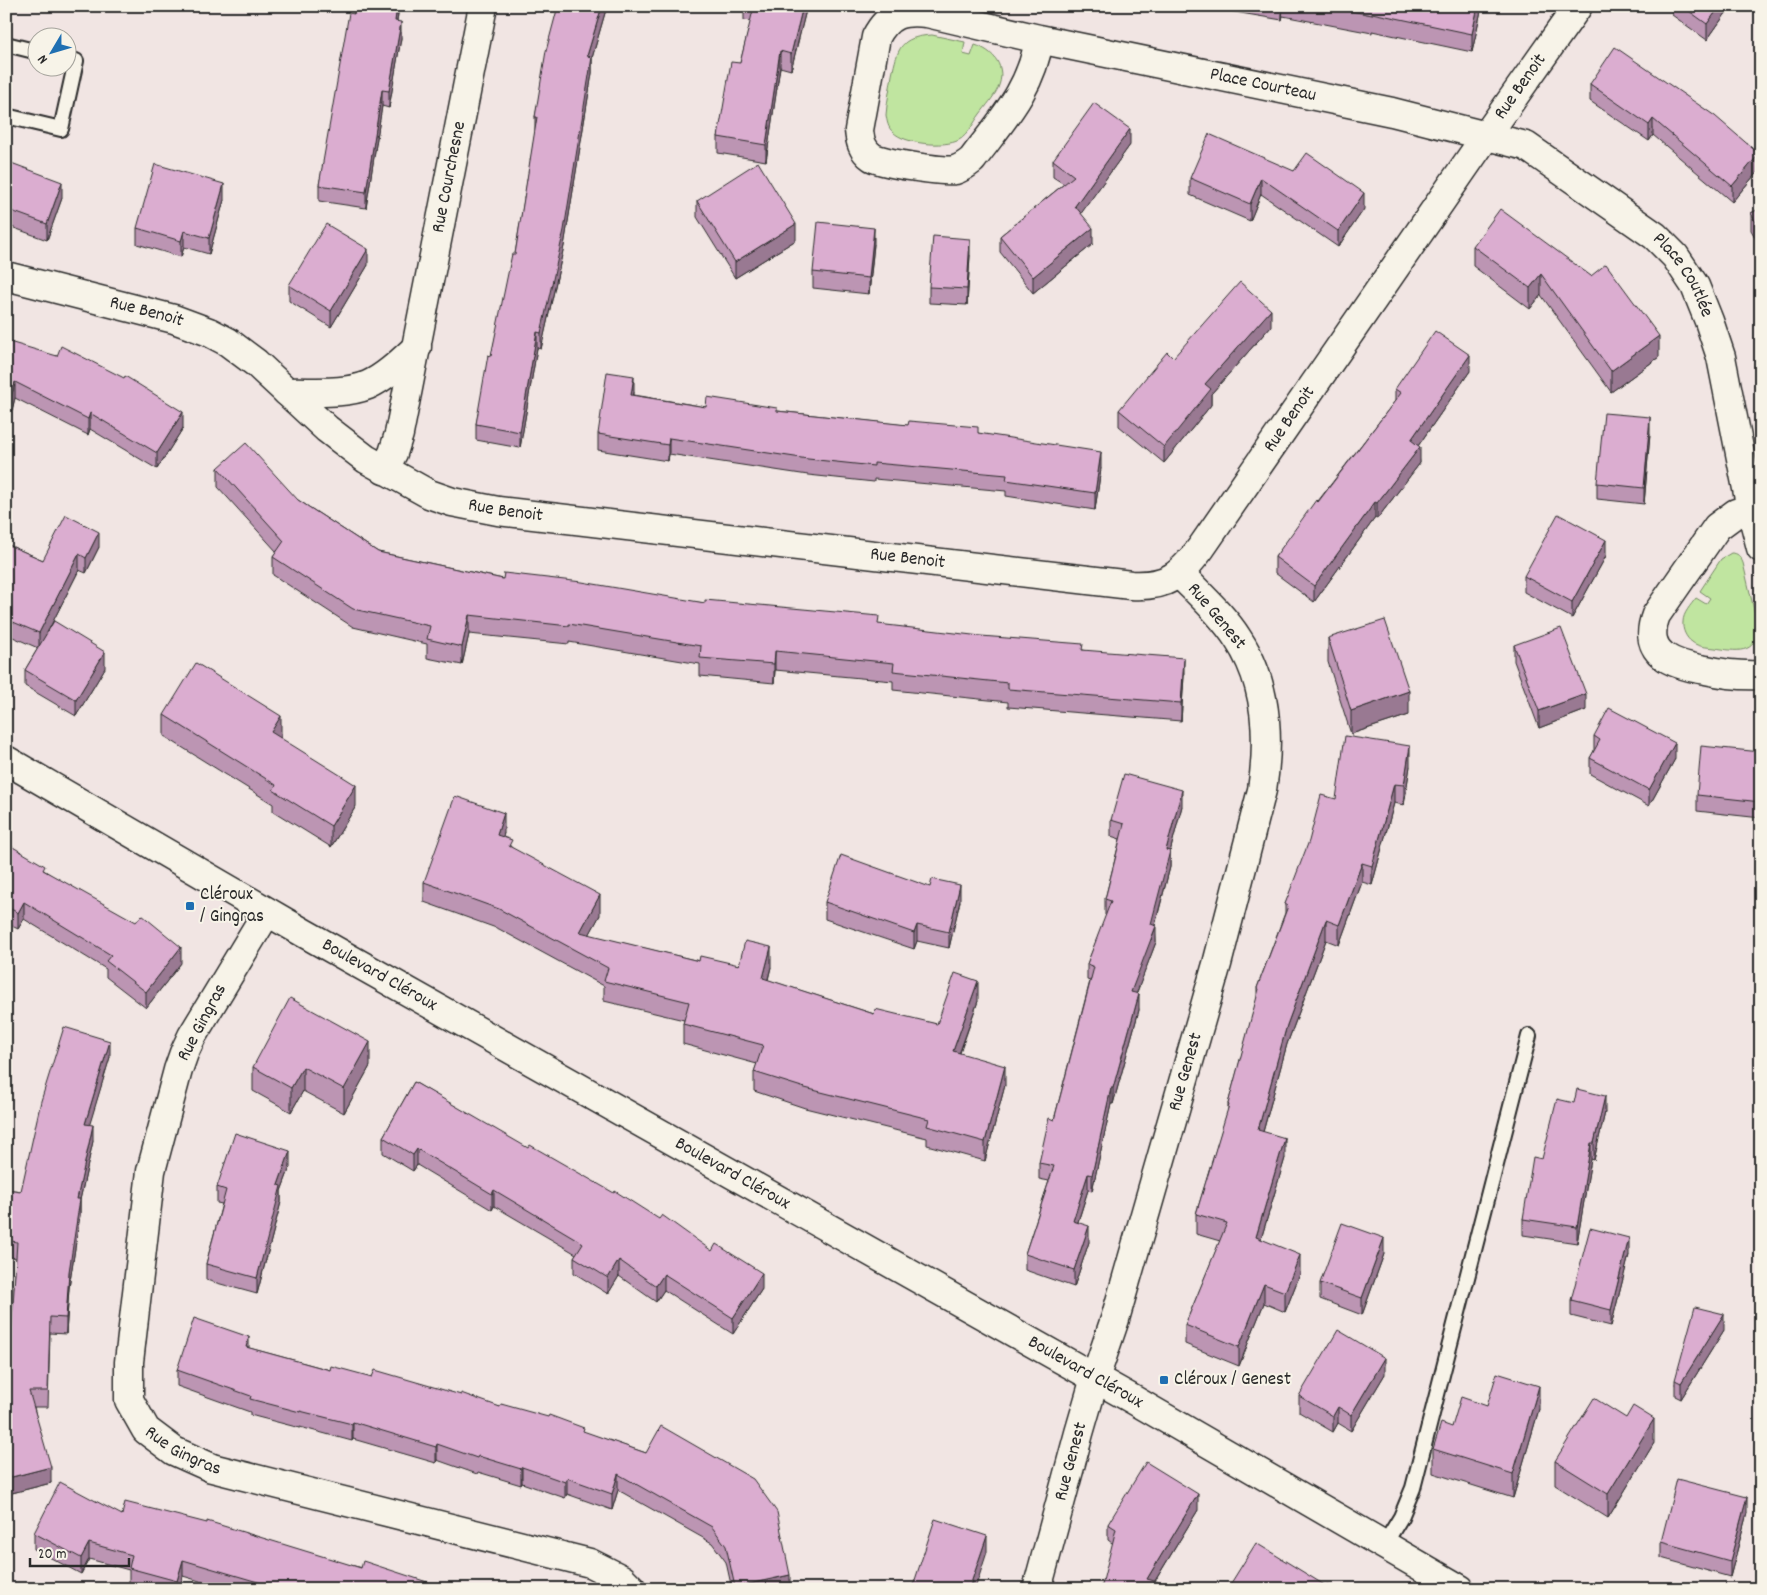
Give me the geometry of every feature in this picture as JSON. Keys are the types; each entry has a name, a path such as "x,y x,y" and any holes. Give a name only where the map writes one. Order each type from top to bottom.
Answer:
{"street":[{"name":"Rue Courchesne","path":"384,470 393,453 399,434 483,6"},
{"name":"Rue Benoit","path":"6,276 192,325 228,342 256,363 327,429 366,459 437,497 452,502 498,511 1131,585 1147,586 1161,584 1179,573 1201,548 1578,6"},
{"name":"Place Courteau","path":"1039,39 1037,54 1029,79 994,131 966,165 953,170 888,162 872,157 861,145 858,130 876,37 882,26 897,15 915,11 927,12 1039,39 1382,110 1486,136"},
{"name":"Place Coutlée","path":"1486,136 1526,146 1642,225 1664,244 1680,262 1702,302 1721,357 1751,509 1761,548"},
{"path":"287,392 348,390 368,385 387,373 417,347"},
{"path":"1751,509 1731,516 1717,527 1656,615 1652,625 1652,634 1654,644 1664,657 1683,666 1740,675 1761,675"},
{"name":"Rue Genest","path":"1037,1589 1095,1378 1115,1319 1217,964 1262,790 1267,756 1266,717 1262,696 1248,656 1224,620 1179,573"},
{"name":"Boulevard Cléroux","path":"6,760 267,912 1095,1378 1460,1589"},
{"name":"Rue Gingras","path":"267,912 192,1036 184,1053 172,1091 151,1171 129,1362 129,1400 146,1430 174,1451 212,1468 590,1564 622,1579 632,1589"}],"lane":[{"path":"6,44 28,50"},
{"path":"6,116 61,129 72,78"},
{"path":"1384,1545 1400,1517 1413,1488 1529,1036"}],"green space":[{"path":"932,35 965,42 963,54 971,56 975,45 988,51 997,61 1001,73 998,88 968,132 959,140 944,144 925,144 898,136 890,128 886,115 892,75 899,51 907,41 913,38"},
{"path":"1731,553 1738,555 1743,563 1758,627 1757,636 1754,643 1744,649 1730,650 1697,645 1685,633 1683,628 1684,615 1696,598 1706,604 1710,598 1700,591 1721,559"}],"building":[{"path":"355,6 397,6 395,21 401,22 389,91 382,90 366,192 319,185 349,13 354,14"},
{"path":"558,6 602,6 587,56 592,57 564,230 541,333 537,332 520,432 476,424 488,355 491,356 512,254 515,254 546,51"},
{"path":"754,6 803,6 791,54 780,51 766,145 718,137 731,62 740,63"},
{"path":"1324,6 1478,6 1472,34 1372,13 1372,15"},
{"path":"1682,6 1720,6 1707,24"},
{"path":"1615,47 1715,116 1759,154 1732,186 1653,119 1649,125 1590,84"},
{"path":"1094,103 1130,129 1075,206 1093,228 1033,277 1000,236 1074,176 1053,160"},
{"path":"1209,134 1294,171 1307,153 1364,193 1338,231 1261,178 1250,204 1190,178"},
{"path":"6,161 62,182 47,224 6,209"},
{"path":"758,162 796,224 735,262 697,201"},
{"path":"155,164 224,184 209,238 184,231 181,241 137,228"},
{"path":"1761,208 1761,232 1751,213"},
{"path":"1500,209 1591,276 1606,264 1659,336 1611,371 1541,274 1530,288 1473,246"},
{"path":"818,222 874,228 869,278 813,272"},
{"path":"326,224 368,249 331,311 289,285"},
{"path":"933,236 970,239 967,289 929,287"},
{"path":"1240,282 1271,310 1205,384 1211,389 1164,447 1119,410 1167,352 1173,358"},
{"path":"1435,331 1470,355 1411,440 1420,447 1377,503 1375,502 1314,586 1275,557 1316,500 1318,502 1401,393 1395,389"},
{"path":"6,341 57,356 61,346 124,378 125,376 183,412 157,453 90,413 88,419 15,382 12,394 6,392"},
{"path":"607,372 634,376 631,395 706,407 707,397 777,408 777,411 908,425 909,421 978,427 978,433 1101,452 1095,493 1006,480 1007,475 874,463 874,466 808,459 669,438 668,445 598,434"},
{"path":"1604,413 1650,417 1644,488 1597,483"},
{"path":"246,443 298,500 378,552 503,579 504,573 582,582 705,603 705,600 879,616 878,624 981,636 1083,644 1082,650 1184,658 1181,703 1008,689 1008,683 893,671 894,663 775,651 774,664 700,658 701,646 569,624 569,626 469,615 462,647 427,639 430,626 353,609 273,557 284,541 218,468"},
{"path":"1558,514 1606,540 1572,602 1524,576"},
{"path":"66,515 99,532 86,558 79,554 39,633 6,619 6,544 43,560"},
{"path":"1385,620 1409,691 1351,711 1328,638"},
{"path":"54,621 105,652 76,700 25,670"},
{"path":"1561,628 1586,694 1539,711 1514,645"},
{"path":"196,663 281,716 271,732 356,785 331,826 273,790 276,785 164,715"},
{"path":"1609,708 1675,743 1649,790 1590,758 1600,740 1594,736"},
{"path":"1345,736 1410,746 1404,785 1394,784 1372,866 1362,863 1339,925 1326,920 1287,1025 1258,1130 1285,1138 1256,1237 1300,1255 1285,1292 1264,1284 1239,1347 1185,1325 1227,1223 1196,1214 1229,1105 1259,989 1257,988 1288,906 1285,904 1309,841 1321,795 1336,799"},
{"path":"1701,746 1761,752 1761,802 1697,795"},
{"path":"1124,774 1182,790 1166,850 1170,851 1151,924 1156,926 1131,992 1139,994 1113,1088 1111,1088 1092,1175 1088,1174 1073,1221 1089,1226 1074,1270 1025,1254 1054,1166 1039,1163 1049,1118 1054,1120 1094,967 1087,964 1111,901 1105,899 1124,824 1111,820"},
{"path":"455,796 504,813 497,835 512,840 509,846 600,895 580,932 699,961 700,956 739,965 745,941 771,947 763,978 874,1014 875,1009 937,1024 955,973 978,981 953,1051 1005,1066 985,1142 927,1126 929,1119 805,1088 754,1072 763,1045 683,1024 689,1002 604,981 608,968 499,909 424,882"},
{"path":"6,843 45,866 43,870 136,922 142,915 181,947 146,992 106,961 111,955 24,902 18,913 6,906"},
{"path":"841,855 930,887 932,879 960,885 949,932 917,925 914,933 825,902"},
{"path":"290,998 370,1042 344,1089 303,1067 291,1088 253,1067"},
{"path":"64,1027 110,1041 85,1124 93,1125 77,1199 80,1199 69,1272 66,1318 50,1317 48,1391 29,1391 51,1467 8,1478 6,1472 6,1336 11,1336 17,1242 6,1240 6,1189 21,1191 41,1101"},
{"path":"414,1082 528,1148 530,1145 614,1193 615,1191 659,1219 662,1215 712,1251 716,1244 762,1273 733,1318 664,1274 656,1286 619,1260 608,1278 574,1257 583,1243 494,1190 492,1194 417,1149 413,1155 383,1137"},
{"path":"1577,1089 1605,1096 1594,1143 1591,1143 1577,1227 1523,1219 1533,1157 1542,1159 1557,1099 1574,1103"},
{"path":"235,1133 290,1151 278,1185 281,1186 257,1278 206,1264 226,1190 217,1187"},
{"path":"1342,1223 1384,1238 1362,1298 1320,1283"},
{"path":"1590,1228 1629,1238 1611,1310 1571,1300"},
{"path":"1695,1307 1724,1314 1681,1383 1675,1380"},
{"path":"194,1318 249,1337 246,1347 330,1370 331,1366 372,1377 375,1370 461,1395 461,1393 500,1407 501,1404 548,1417 549,1415 584,1428 583,1431 646,1453 661,1426 753,1479 777,1512 790,1575 735,1587 726,1546 712,1527 618,1474 612,1494 567,1478 565,1482 522,1467 521,1469 478,1456 477,1458 437,1444 436,1447 353,1422 352,1424 250,1399 251,1396 177,1370"},
{"path":"1338,1330 1385,1358 1351,1415 1338,1407 1333,1416 1299,1396"},
{"path":"1497,1373 1539,1386 1513,1474 1433,1449 1441,1423 1452,1427 1461,1397 1487,1406"},
{"path":"1594,1398 1626,1418 1633,1406 1654,1419 1608,1494 1555,1461"},
{"path":"1146,1462 1198,1494 1147,1579 1158,1582 1157,1589 1101,1589 1116,1529 1108,1524"},
{"path":"1677,1479 1747,1497 1730,1561 1661,1542"},
{"path":"60,1482 122,1515 125,1502 207,1523 207,1521 361,1568 363,1561 427,1582 456,1589 267,1589 268,1585 183,1560 177,1581 129,1568 132,1555 89,1543 81,1558 34,1533"},
{"path":"935,1519 987,1536 969,1589 912,1589"},
{"path":"1256,1543 1326,1586 1327,1584 1334,1589 1229,1589"}],"place":[{"name":"Cléroux / Gingras","path":"190,906"},
{"name":"Cléroux / Genest","path":"1164,1380"}]}
